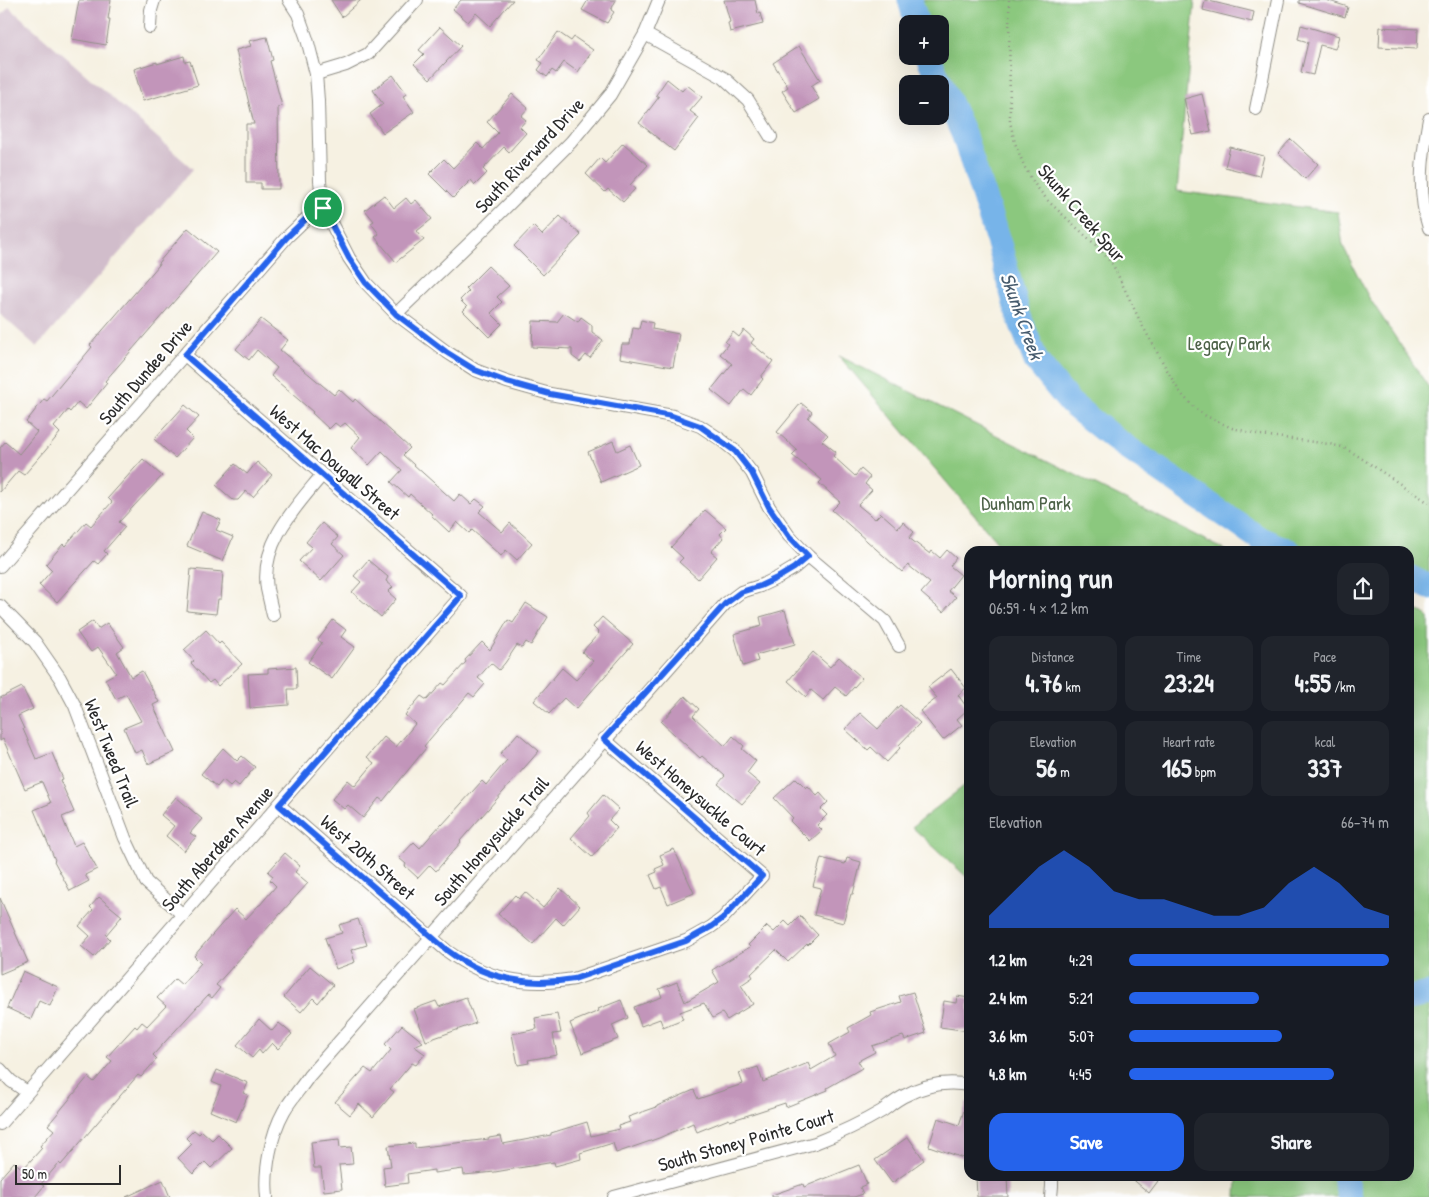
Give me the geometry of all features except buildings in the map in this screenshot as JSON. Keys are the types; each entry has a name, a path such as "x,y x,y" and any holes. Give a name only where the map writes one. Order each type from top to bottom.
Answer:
{"street":[{"path":"150,27 151,10 154,0"},
{"path":"289,0 298,14 316,74 320,181 323,208 349,258 366,283 396,314 446,352 475,370 507,382 550,394 672,416 700,426 735,451 752,473 769,507 789,536 808,556 885,621 899,646"},
{"path":"316,74 346,65 368,54 416,0"},
{"name":"South Riverward Drive","path":"396,314 571,142 610,95 645,34 660,0"},
{"path":"1256,109 1278,0"},
{"path":"645,34 724,78 748,100 772,137"},
{"path":"1429,118 1424,146 1421,188 1429,228"},
{"name":"South Dundee Drive","path":"0,566 287,237 310,215 323,208"},
{"name":"West Mac Dougall Street","path":"185,355 461,596"},
{"path":"273,615 266,574 271,548 286,519 322,475"},
{"name":"South Honeysuckle Trail","path":"267,1197 269,1153 274,1136 283,1112 309,1076 604,739 725,604 741,592 779,577 794,568 808,556"},
{"name":"South Aberdeen Avenue","path":"0,1124 461,596"},
{"name":"West Tweed Trail","path":"0,606 35,642 60,678 75,706 125,838 146,882 184,915"},
{"name":"West Honeysuckle Court","path":"432,937 462,961 493,975 515,980 540,982 574,979 686,941 723,918 762,876 604,739"},
{"name":"West 20th Street","path":"279,805 432,937"},
{"path":"0,1069 11,1081 27,1092"},
{"name":"South Stoney Pointe Court","path":"614,1197 815,1143 839,1134 907,1094 940,1084 964,1084"},
{"path":"1051,1197 1052,1181"}],"path":[{"name":"Skunk Creek Spur","path":"1009,0 1010,122 1025,168 1049,202 1100,249 1113,265 1142,325 1184,397 1206,416 1232,428 1261,435 1342,447 1429,503"}],"shaded area":[{"path":"9,7 193,169 37,347 0,314 0,17"}],"green space":[{"name":"Legacy Park","path":"910,0 1195,0 1177,191 1338,212 1343,246 1368,296 1429,388 1429,587 1414,580 1414,546 1277,546 1260,539 1116,440 1070,403 1036,361 1018,314 1000,247 963,133 949,102 949,75 937,75 932,65 949,65 949,15 914,15"},
{"name":"Dunham Park","path":"839,356 1217,546 1001,546"},
{"path":"1414,610 1424,613 1429,618 1429,1197 1236,1197 1237,1181 1414,1181"},
{"path":"964,786 964,874 912,827"}],"waterway":[{"name":"Skunk Creek","path":"910,0 914,15"},
{"name":"Skunk Creek","path":"932,65 963,133 1000,247 1018,314 1036,361 1070,403 1116,440 1260,539 1277,546"},
{"name":"Skunk Creek","path":"1414,580 1429,587"},
{"name":"Skunk Creek","path":"1414,997 1429,994"},
{"name":"Skunk Creek","path":"1345,1181 1350,1197"}],"route":[{"path":"323,208 349,258 366,283 396,314 446,352 475,370 507,382 550,394 672,416 700,426 735,451 752,473 769,507 789,536 808,556 794,568 779,577 741,592 725,604 604,739 762,876 723,918 686,941 574,979 540,982 515,980 493,975 471,967 448,951 279,805 461,596 185,355 287,237 310,215 323,208"}]}
